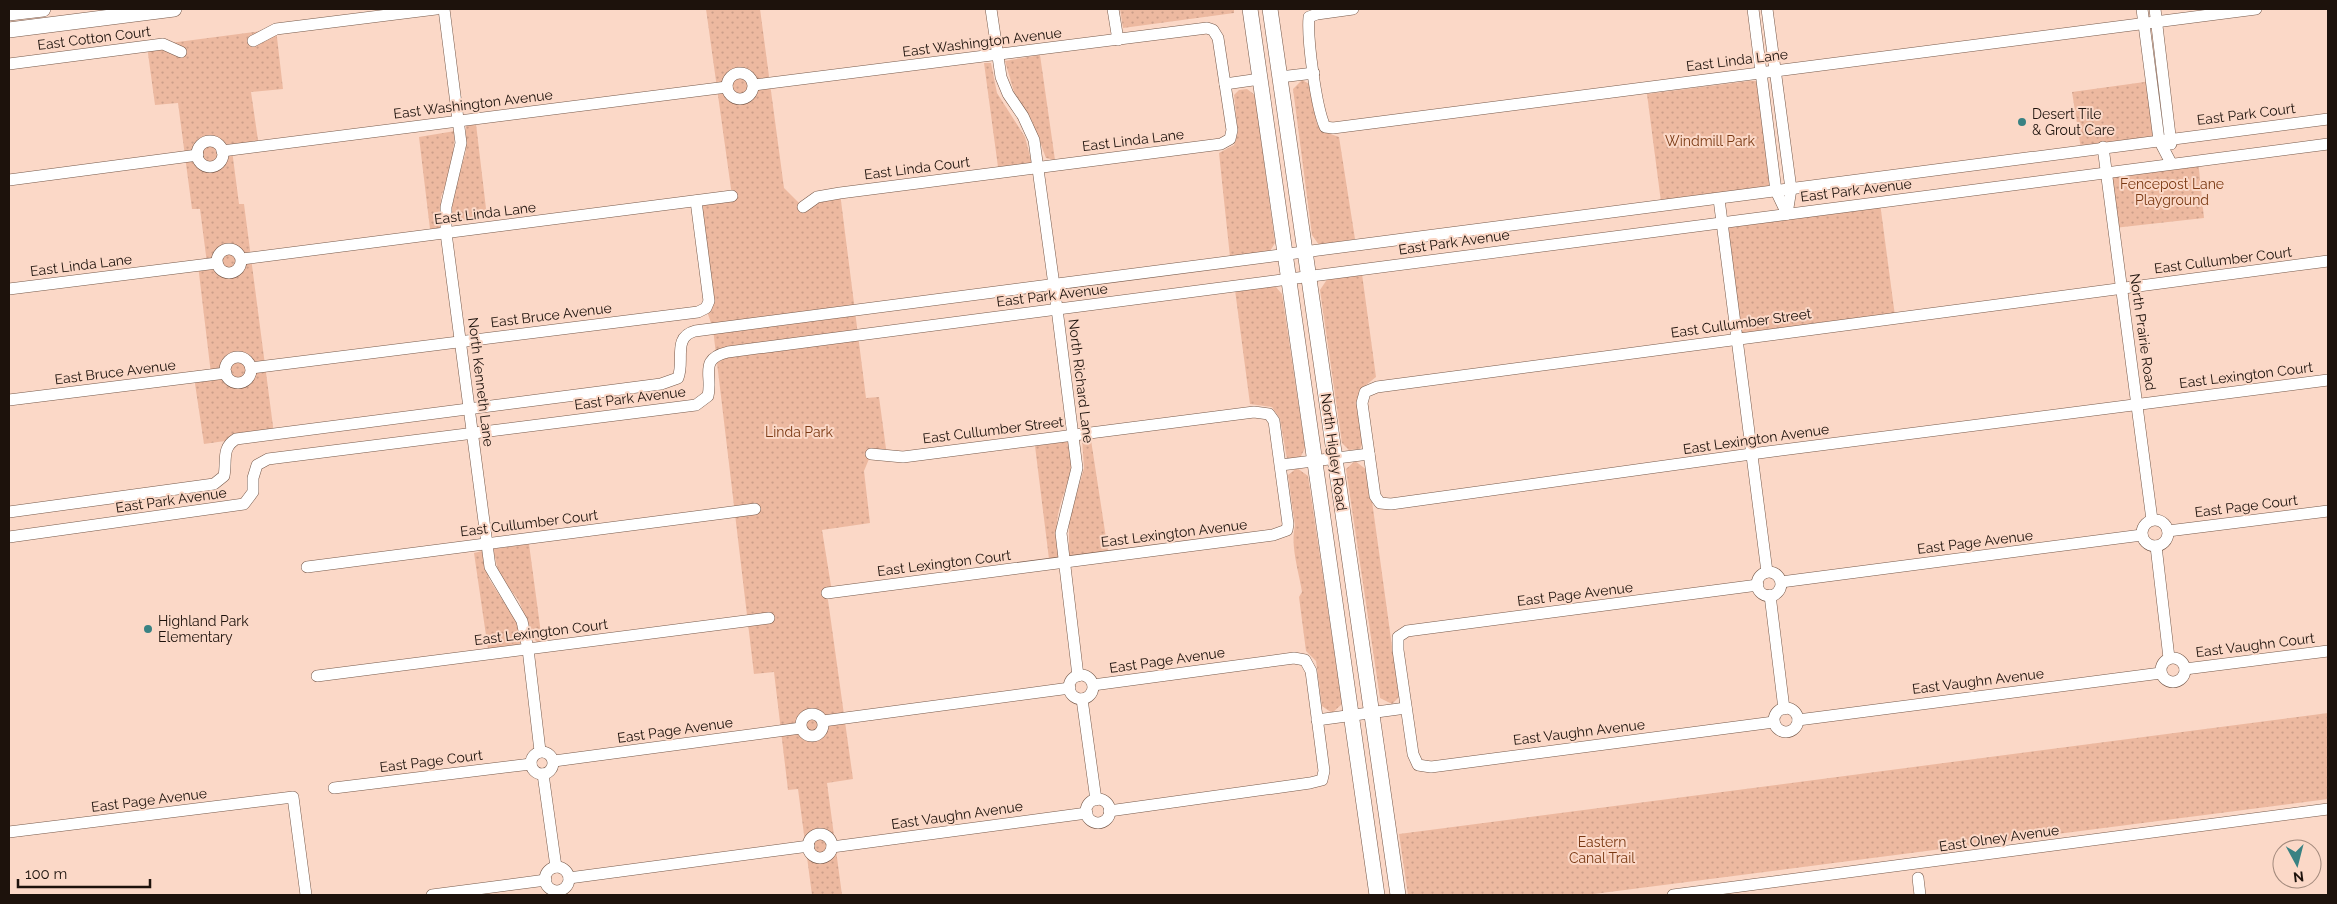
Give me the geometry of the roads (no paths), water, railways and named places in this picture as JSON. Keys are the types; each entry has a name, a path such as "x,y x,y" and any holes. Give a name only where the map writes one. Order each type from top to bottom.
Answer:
{"main road":[{"path":"9,13 43,9"},
{"path":"9,30 174,9"},
{"name":"North Higley Road","path":"1250,9 1377,895"},
{"name":"North Higley Road","path":"1270,9 1398,895"}],"street":[{"path":"253,41 276,29 436,9"},
{"name":"North Kenneth Lane","path":"444,9 461,143 446,207 446,233 486,544 490,567 522,621 528,649 540,751"},
{"name":"North Richard Lane","path":"991,9 1001,77 1008,94 1023,116 1034,140 1074,435 1076,468 1062,533 1078,676"},
{"path":"1114,9 1118,40"},
{"path":"1280,77 1314,73 1308,26 1309,17 1317,14 1353,9"},
{"path":"1753,9 1776,191 1787,214"},
{"path":"1767,9 1791,189 1787,214"},
{"path":"2142,9 2151,22"},
{"path":"2155,9 2151,22 2166,139 2171,163 2328,144"},
{"path":"2151,22 2256,9"},
{"name":"East Linda Lane","path":"1314,73 1321,118 1325,127 1332,128 2151,22"},
{"name":"East Washington Avenue","path":"754,86 1206,28 1213,30 1218,38 1224,84"},
{"name":"East Cotton Court","path":"9,64 163,44 182,52"},
{"name":"East Washington Avenue","path":"727,87 732,76 740,73 748,76 754,86"},
{"path":"1224,84 1260,79"},
{"name":"East Linda Lane","path":"1039,167 1220,144 1230,139 1232,130 1224,84"},
{"name":"East Washington Avenue","path":"727,87 733,97 743,99 750,95 754,86"},
{"name":"East Washington Avenue","path":"198,155 200,145 207,141 216,142 222,151 727,87"},
{"name":"East Park Court","path":"2166,139 2328,118"},
{"name":"East Park Avenue","path":"9,512 214,484 224,476 225,451 228,444 236,439 661,384 678,378 681,370 681,341 688,333 695,331 1719,199 2166,139"},
{"name":"North Prairie Road","path":"2103,147 2152,520"},
{"path":"9,180 198,155 201,163 210,166 219,163 222,151"},
{"name":"East Park Avenue","path":"9,537 244,504 251,498 253,492 254,471 257,465 268,459 696,405 708,396 709,364 715,356 728,352 2107,173 2171,163"},
{"name":"East Linda Court","path":"803,207 817,197 840,193 1039,167"},
{"name":"East Linda Lane","path":"242,260 732,196"},
{"path":"1719,199 1767,572"},
{"name":"East Bruce Avenue","path":"251,368 698,312 706,308 709,301 696,201"},
{"name":"East Linda Lane","path":"229,249 237,252 242,260 238,270 229,274 220,270 217,262 219,254 229,249"},
{"name":"East Cullumber Court","path":"2122,288 2328,261"},
{"name":"East Linda Lane","path":"9,289 217,262"},
{"name":"East Cullumber Street","path":"1369,454 1362,403 1365,392 1377,387 2122,288"},
{"name":"East Bruce Avenue","path":"235,358 244,358 251,368 249,378 242,382 232,381 226,373 227,364 235,358"},
{"name":"East Bruce Avenue","path":"9,400 226,373"},
{"name":"East Lexington Court","path":"2137,404 2328,380"},
{"name":"East Lexington Avenue","path":"1369,454 1375,496 1380,503 1391,504 1752,454 2137,404"},
{"name":"East Cullumber Street","path":"871,454 903,457 1254,412 1269,414 1274,421 1281,466"},
{"path":"1281,466 1369,454"},
{"name":"East Lexington Avenue","path":"1065,562 1274,535 1286,530 1288,524 1281,466"},
{"name":"East Cullumber Court","path":"307,567 756,508"},
{"name":"East Page Court","path":"2168,531 2328,510"},
{"path":"2152,520 2164,524 2168,531 2165,541 2156,546 2146,542 2142,535 2144,527 2152,520"},
{"name":"East Page Avenue","path":"1781,582 2142,535"},
{"path":"2156,546 2169,658"},
{"name":"East Lexington Court","path":"827,593 1065,562"},
{"path":"1767,572 1778,575 1781,582 1780,590 1770,595 1764,594 1758,586 1761,575 1767,572"},
{"name":"East Page Avenue","path":"1406,708 1398,638 1407,631 1758,586"},
{"path":"1770,595 1784,708"},
{"name":"East Lexington Court","path":"317,676 769,618"},
{"name":"East Vaughn Court","path":"2186,669 2328,651"},
{"name":"East Page Avenue","path":"1093,685 1294,658 1305,660 1311,671 1317,720"},
{"path":"2161,672 2162,664 2169,658 2180,659 2186,669"},
{"name":"East Vaughn Avenue","path":"1406,708 1413,754 1418,765 1431,767 1774,722 1779,730 1786,732 1793,730 1798,720 2161,672 2165,680 2173,682 2180,680 2186,669"},
{"path":"1078,676 1088,678 1093,685 1090,694 1082,699 1075,697 1070,688 1072,681 1078,676"},
{"name":"East Page Avenue","path":"554,761 801,728 802,720 809,714 818,714 823,721 1070,688"},
{"path":"1082,699 1096,800"},
{"path":"1109,810 1322,780 1324,771 1317,720 1406,708"},
{"path":"1784,708 1794,711 1798,720"},
{"path":"1774,722 1776,715 1784,708"},
{"path":"540,751 549,753 554,761 551,770 543,774 536,772 531,764 534,754 540,751"},
{"name":"East Page Court","path":"334,788 531,764"},
{"path":"543,774 556,867"},
{"name":"East Page Avenue","path":"9,832 293,797 306,895"},
{"path":"1096,800 1106,802 1109,810 1106,819 1100,822 1091,820 1087,814 1088,805 1096,800"},
{"name":"East Olney Avenue","path":"1673,895 2328,808"},
{"name":"East Vaughn Avenue","path":"569,878 809,846 812,838 820,835 829,838 832,847 1087,814"},
{"path":"556,867 564,869 569,878 566,886 559,890 550,887 546,880 548,871 556,867"},
{"path":"1918,878 1920,895"},
{"path":"432,895 546,880"}],"place":[{"name":"Desert Tile & Grout Care","path":"2022,122"},
{"name":"Highland Park Elementary","path":"148,629"}],"park label":[{"name":"Windmill Park","path":"1710,141"},
{"name":"Fencepost Lane Playground","path":"2172,192"},
{"name":"Linda Park","path":"799,432"},
{"name":"Eastern Canal Trail","path":"1602,850"}]}
